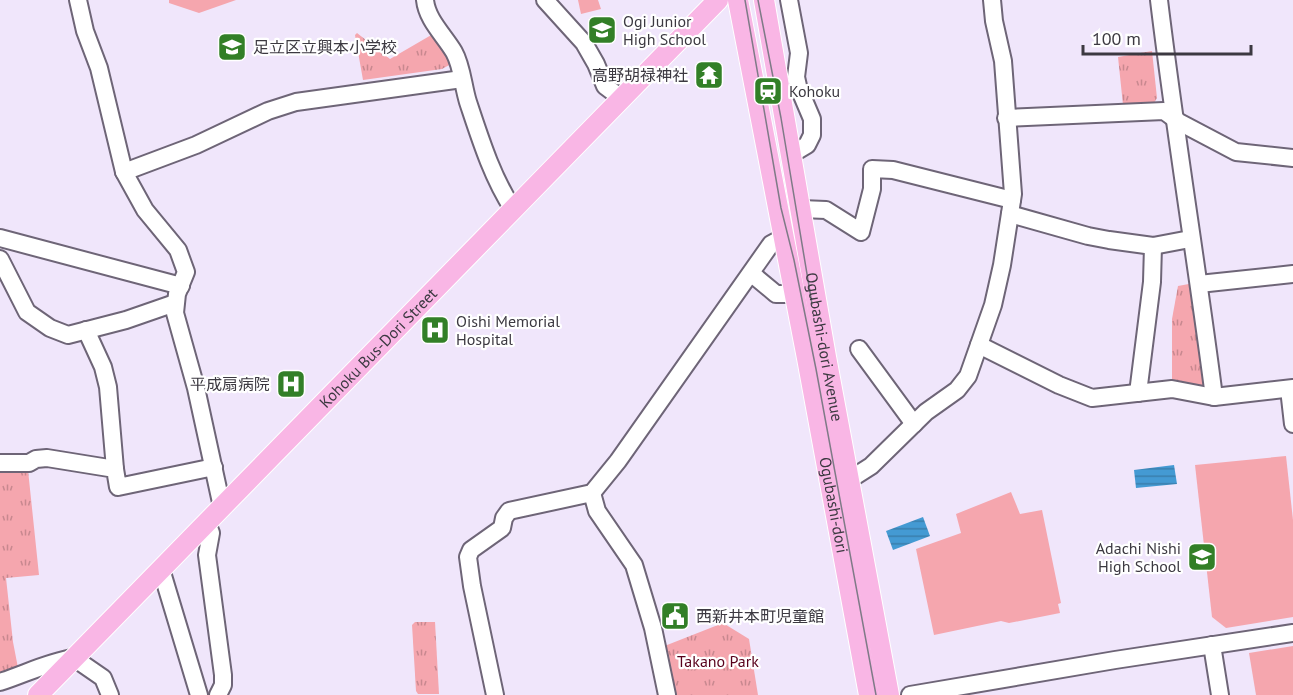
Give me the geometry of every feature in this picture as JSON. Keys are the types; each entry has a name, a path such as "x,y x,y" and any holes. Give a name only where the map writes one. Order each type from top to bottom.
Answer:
{"main road":[{"name":"Kohoku Bus-Dori Street","path":"38,695 718,0"},
{"name":"Ogubashi-dori","path":"738,0 869,695"},
{"name":"Ogubashi-dori Avenue","path":"765,4 889,695"}],"street":[{"path":"78,0 85,31 99,69 124,172 145,210 178,250 186,272 175,303 175,313 196,388 222,507"},
{"path":"425,0 426,11 455,55 500,189 513,209"},
{"path":"545,0 584,43 605,86 621,98"},
{"path":"849,480 871,466 926,412 957,390 968,376 998,286 1011,207 1003,61 992,0"},
{"path":"1159,0 1190,239 1199,284 1214,397"},
{"path":"765,4 792,1 799,53 796,77 812,118 812,135 807,145 793,162 770,174"},
{"path":"124,172 196,145 268,111 296,102 462,79"},
{"path":"1006,118 1164,111 1179,122 1236,152 1293,158"},
{"path":"801,209 826,210 861,232 873,189 872,168 893,170 1011,207 1088,236 1153,246 1190,239"},
{"path":"495,695 472,586 468,557 471,550 502,528 504,518 509,511 591,493 618,461 771,244 784,237"},
{"path":"0,238 181,286"},
{"path":"1138,393 1152,282 1153,246"},
{"path":"0,259 27,312 58,332 68,335 126,320 175,303"},
{"path":"752,274 776,294 795,294"},
{"path":"1199,284 1293,274"},
{"path":"86,330 103,367 108,387 118,487 214,467"},
{"path":"979,345 1059,385 1092,398 1172,389 1214,397 1291,388 1293,424"},
{"path":"858,349 914,423"},
{"path":"0,463 29,463 36,459 47,458 115,469"},
{"path":"591,493 597,511 634,565 653,628 667,695"},
{"path":"207,523 211,532 207,555 223,675 223,685 218,695"},
{"path":"161,569 198,695"},
{"path":"910,695 1293,633"},
{"path":"1212,645 1220,695"},
{"path":"0,682 42,668 55,661 74,658 103,678 110,695"}],"green space":[{"path":"169,0 236,0 199,13 169,3"},
{"path":"578,0 598,0 601,9 581,14"},
{"path":"357,33 390,59 433,34 449,57 451,64 442,69 363,80 355,35"},
{"path":"1152,51 1157,98 1154,103 1123,105 1118,57"},
{"path":"1194,283 1208,385 1203,390 1172,383 1172,319 1178,286"},
{"path":"1286,456 1293,520 1293,617 1226,628 1212,617 1195,465"},
{"path":"0,469 28,470 39,575 6,578 19,673 0,680"},
{"path":"1011,492 1020,514 1042,510 1061,603 1058,604 1060,613 1009,623 1001,621 934,635 916,549 961,533 956,514"},
{"path":"415,622 435,622 439,694 418,694 416,691 412,625"},
{"name":"Takano Park","path":"723,623 749,639 758,695 672,695 662,647"},
{"path":"1293,646 1293,695 1256,695 1249,653"}],"water":[{"path":"1174,465 1177,484 1136,488 1134,470"},
{"path":"923,517 930,536 893,550 886,531"}],"tram line":[{"path":"745,0 781,208 816,369 876,695"},
{"path":"758,0 781,118 812,304"}],"place":[{"name":"Ogi Junior High School","path":"602,30"},
{"name":"足立区立興本小学校","path":"232,47"},
{"name":"高野胡禄神社","path":"709,75"},
{"name":"Kohoku","path":"768,91"},
{"name":"Oishi Memorial Hospital","path":"435,330"},
{"name":"平成扇病院","path":"291,384"},
{"name":"Adachi Nishi High School","path":"1202,557"},
{"name":"西新井本町児童館","path":"675,616"}]}
